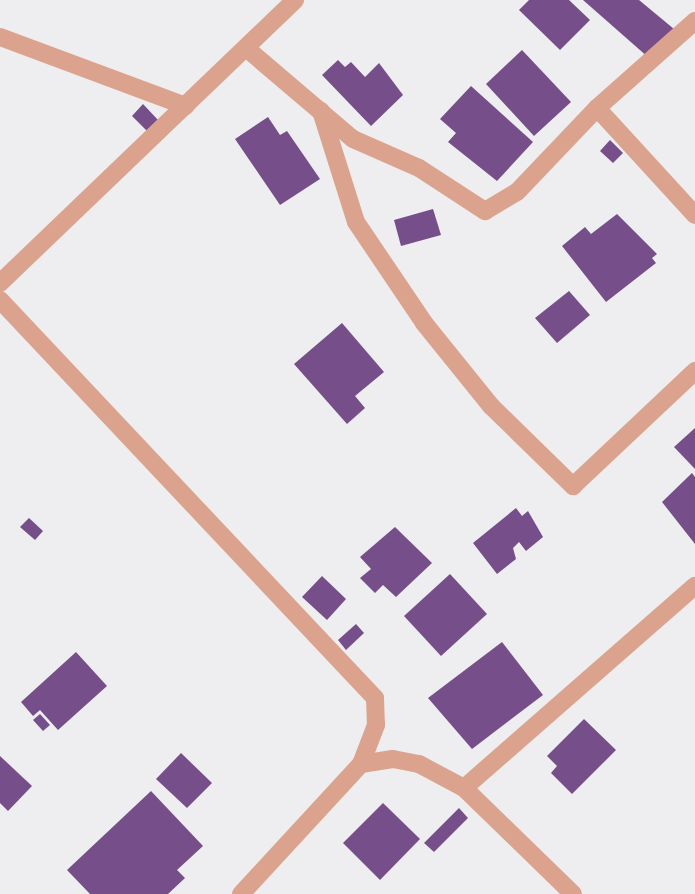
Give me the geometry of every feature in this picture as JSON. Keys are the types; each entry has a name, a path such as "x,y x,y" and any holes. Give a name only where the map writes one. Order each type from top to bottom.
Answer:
{"street":[{"path":"0,283 295,0"},
{"path":"246,48 352,139 419,168 485,211 517,192 597,108 695,21"},
{"path":"0,37 186,106"},
{"path":"597,108 695,215"},
{"path":"321,111 356,222 424,323 491,405 573,486 695,371"},
{"path":"0,300 375,698 376,725 361,764 241,894"},
{"path":"464,788 694,588"},
{"path":"361,764 393,759 419,764 464,788 573,894"}],"building":[{"path":"529,0 569,0 590,20 560,50 519,10"},
{"path":"583,0 639,0 674,29 649,58"},
{"path":"522,50 571,102 534,136 486,84"},
{"path":"338,60 345,67 351,62 365,77 379,63 403,95 371,126 322,75"},
{"path":"471,86 533,142 497,181 448,142 456,133 440,119"},
{"path":"143,104 158,120 147,131 132,116"},
{"path":"268,117 280,135 287,131 320,179 280,205 235,139"},
{"path":"610,140 623,153 613,163 600,151"},
{"path":"433,209 441,235 401,246 394,220"},
{"path":"617,214 657,254 652,258 656,263 606,302 562,246 585,227 591,234"},
{"path":"569,291 590,315 557,343 535,318"},
{"path":"342,323 384,372 355,396 365,408 347,424 294,364"},
{"path":"695,428 695,469 674,447"},
{"path":"692,473 695,477 695,544 662,502"},
{"path":"516,508 522,516 528,511 543,537 526,551 519,542 513,548 516,559 497,574 473,543"},
{"path":"29,518 43,531 35,540 20,527"},
{"path":"395,527 432,563 396,597 383,585 375,593 360,578 371,569 360,557"},
{"path":"450,574 487,614 441,656 404,616"},
{"path":"322,576 346,599 327,620 302,597"},
{"path":"356,624 364,633 346,650 338,640"},
{"path":"502,642 543,695 472,749 428,698"},
{"path":"76,652 107,686 58,730 40,710 33,716 21,702"},
{"path":"40,714 50,725 43,731 33,720"},
{"path":"584,719 616,750 572,794 551,773 557,766 547,756"},
{"path":"181,753 212,783 187,808 156,779"},
{"path":"0,756 32,786 8,811 0,803"},
{"path":"151,791 203,846 177,870 185,878 168,894 90,894 67,870"},
{"path":"383,803 420,839 380,880 343,843"},
{"path":"459,808 468,818 434,852 424,843"}]}
